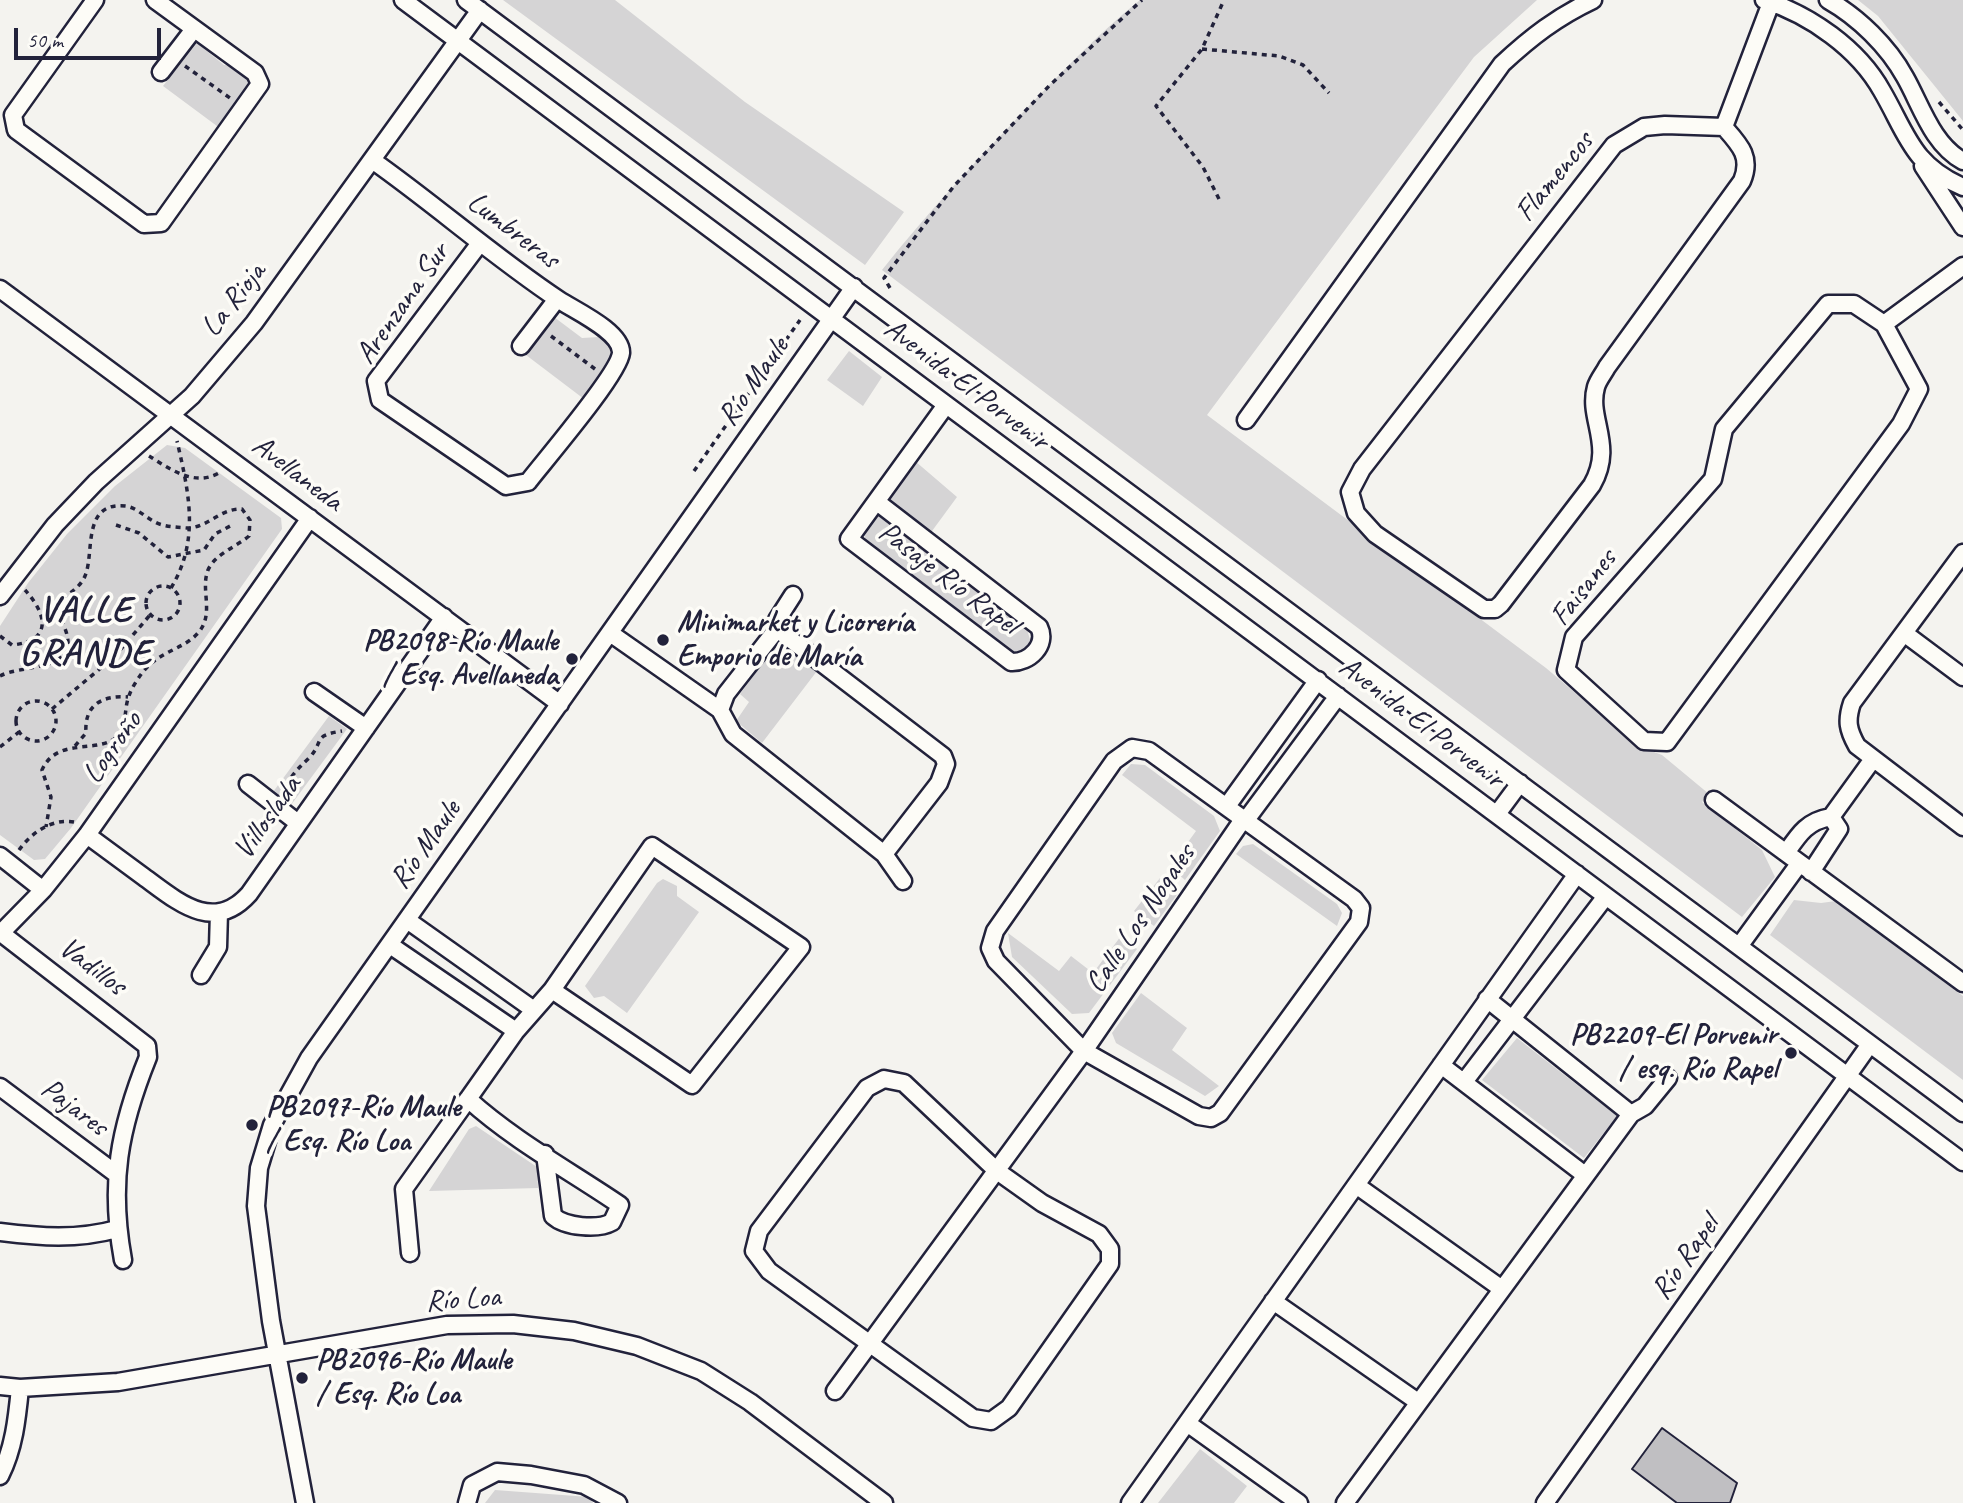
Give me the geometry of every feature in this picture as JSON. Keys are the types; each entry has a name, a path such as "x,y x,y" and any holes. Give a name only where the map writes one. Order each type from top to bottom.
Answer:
{"street":[{"path":"95,0 13,115 16,130 144,224 161,223 260,85 256,73 155,0"},
{"name":"Avenida El Porvenir","path":"403,0 1963,1162"},
{"name":"Avenida El Porvenir","path":"466,0 1963,1113"},
{"path":"1245,420 1502,64 1530,37 1560,16 1593,0"},
{"path":"1828,0 1849,14 1885,50 1904,75 1938,136 1963,161"},
{"path":"1724,127 1769,1 1811,22 1858,60 1882,90 1908,143 1963,227"},
{"name":"La Rioja","path":"0,596 55,525 96,482 172,416 254,323 480,10"},
{"path":"161,72 194,29"},
{"name":"Flamencos","path":"1644,127 1724,127 1744,152 1748,167 1742,181 1607,367 1596,388 1602,449 1601,470 1501,604 1496,609 1484,608 1375,534 1356,513 1350,492 1370,458 1614,145 1644,127"},
{"path":"1908,143 1928,166 1963,187"},
{"name":"Lumbreras","path":"372,160 557,299 614,335 620,345 621,356 608,378"},
{"name":"Arenzana Sur","path":"480,243 376,381 380,400 506,485 528,482 608,378"},
{"path":"1884,324 1963,266"},
{"name":"Río Maule","path":"305,1503 257,1226 257,1187 265,1146 294,1082 854,287"},
{"name":"Avellaneda","path":"0,289 560,704"},
{"path":"521,346 557,299"},
{"name":"Faisanes","path":"1828,304 1854,304 1884,324 1919,389 1901,424 1667,742 1644,741 1566,670 1574,637 1713,479 1724,429 1828,304"},
{"path":"877,502 946,405"},
{"name":"Pasaje Río Rapel","path":"877,502 1039,627 1043,635 1041,643 1029,658 1021,663 1011,662 849,539 877,502"},
{"name":"Logroño","path":"0,934 43,890 87,835 310,518"},
{"path":"1963,553 1852,703 1847,718 1850,733 1857,746 1963,827"},
{"path":"720,710 726,694 777,629 777,620 793,595"},
{"name":"Villoslada","path":"219,912 235,907 249,894 444,617"},
{"path":"777,629 943,756 946,764 939,783 884,854"},
{"path":"610,633 720,710 733,734 884,854 903,881"},
{"path":"1904,633 1963,677"},
{"path":"1227,806 1318,680"},
{"path":"314,692 366,728"},
{"name":"Calle Los Nogales","path":"835,1391 1084,1051 1245,819 1338,696"},
{"path":"1132,748 1149,751 1227,806 1354,899 1361,908 1359,922 1220,1113 1211,1118 1199,1116 1084,1051 996,961 990,948 995,931 1114,761 1132,748"},
{"path":"1786,853 1806,826 1814,820 1831,817 1874,759"},
{"name":"Avenida El Porvenir","path":"1497,814 1520,783"},
{"path":"248,785 298,822"},
{"path":"1714,800 1963,983"},
{"path":"1740,945 1805,868 1837,837 1839,829 1831,817"},
{"path":"87,835 183,905 198,911 219,912 218,947 201,975"},
{"path":"410,1253 404,1189 516,1031 552,990 652,846 801,947 692,1085 552,990"},
{"path":"5,859 43,890"},
{"path":"1130,1503 1577,874"},
{"path":"1464,1082 1606,896"},
{"path":"407,920 534,1010"},
{"name":"Vadillos","path":"0,934 147,1046 148,1057 124,1125 115,1173"},
{"path":"390,945 516,1031"},
{"path":"1488,999 1631,1114"},
{"name":"Río Rapel","path":"1545,1503 1870,1044"},
{"path":"1441,1065 1585,1175"},
{"path":"1345,1503 1631,1114 1645,1106 1668,1078"},
{"path":"884,1079 904,1083 997,1171 1042,1203 1099,1234 1110,1249 1110,1264 1009,1408 992,1421 973,1418 870,1346 769,1272 754,1251 759,1231 867,1088 884,1079"},
{"name":"Pajares","path":"0,1087 115,1173"},
{"path":"468,1099 485,1114 545,1154 620,1205 612,1222 598,1227 558,1221 553,1216 545,1154"},
{"path":"115,1173 117,1229 123,1260"},
{"path":"1356,1185 1502,1289"},
{"path":"0,1232 51,1238 97,1235 117,1229"},
{"path":"1273,1301 1418,1402"},
{"name":"Río Loa","path":"0,1386 20,1388 118,1382 447,1325 513,1324 574,1331 637,1346 701,1371 750,1402 884,1503"},
{"path":"0,1476 8,1460 16,1428 20,1388"},
{"path":"1187,1423 1299,1503"},
{"path":"467,1503 472,1485 497,1472 584,1485 613,1501"}],"path":[{"path":"890,288 884,278 954,186 1050,85 1142,0"},
{"path":"1219,200 1203,167 1156,106 1202,49 1224,0"},
{"path":"1202,49 1279,56 1303,65 1329,93"},
{"path":"174,57 243,107"},
{"path":"694,471 800,320"},
{"path":"538,326 608,378"},
{"path":"171,588 187,555 190,528 190,499 172,416"},
{"path":"135,448 185,475 198,479 214,476 235,463"},
{"path":"0,676 31,665 48,666 60,659 68,646 66,627 57,610 57,602 81,584 86,573 90,532 98,517 110,508 126,506 164,526 190,528 205,524 231,508 242,509 250,520 249,537 216,559 208,570 206,619 198,633 156,657 128,697 125,721 119,734 107,743 75,746 46,759 42,770 51,797 46,827"},
{"path":"116,525 139,533 168,557 204,550 215,534 234,524"},
{"path":"0,636 12,645 25,644 35,638 43,625 42,612 36,602 13,576"},
{"path":"161,585 171,588 180,600 177,613 161,620 150,615 146,608 148,593 161,585"},
{"path":"52,709 114,656 150,615"},
{"path":"75,746 86,733 85,717 96,702 111,696 128,697"},
{"path":"36,701 52,709 56,722 48,737 33,741 19,732 16,716 23,705 36,701"},
{"path":"298,822 290,779 299,765 311,756 316,744 325,734 366,728"},
{"path":"0,747 19,732"},
{"path":"5,859 29,836 46,827 67,821 81,823 87,835"}],"shaded area":[{"path":"503,0 615,0 745,102 904,212 865,265"},
{"path":"1140,0 1537,0 1474,57 1207,415 1546,668 1638,746 1662,755 1709,794 1702,802 1762,850 1775,877 1742,917 882,270 935,207 1009,127 1082,52"},
{"path":"1858,0 1963,0 1963,121 1878,16"},
{"path":"197,43 224,65 235,66 247,77 249,92 221,129 163,86"},
{"path":"554,317 582,338 599,337 609,344 612,361 584,399 526,355"},
{"path":"849,351 882,377 863,406 827,380"},
{"path":"167,445 185,448 281,518 282,529 71,828 45,859 34,860 0,835 0,626 28,583 67,534 115,486"},
{"path":"915,461 957,497 921,546 1026,626 1031,643 1023,654 1005,655 869,551 862,528"},
{"path":"788,646 817,671 762,743 736,721 749,702 740,694 774,648"},
{"path":"329,716 347,729 291,805 273,792"},
{"path":"1131,764 1145,765 1214,816 1220,831 1185,880 1170,867 1196,831 1122,775"},
{"path":"1253,844 1337,904 1342,913 1337,926 1236,854 1243,846"},
{"path":"1160,878 1179,892 1154,926 1134,911"},
{"path":"663,879 677,886 677,896 699,912 627,1013 604,996 594,998 585,986 657,883"},
{"path":"1794,900 1821,903 1836,901 1963,996 1963,1080 1770,935"},
{"path":"1008,933 1059,971 1071,956 1093,973 1121,936 1137,949 1089,1013 1072,1014 1012,957"},
{"path":"1141,993 1187,1028 1172,1050 1219,1086 1205,1096 1116,1043 1112,1033"},
{"path":"1517,1038 1617,1116 1584,1158 1482,1080"},
{"path":"476,1126 537,1167 538,1188 429,1191 469,1129"},
{"path":"1200,1449 1247,1486 1234,1503 1158,1503"},
{"path":"495,1490 589,1497 593,1503 485,1503"}],"building":[{"path":"1662,1428 1737,1483 1730,1503 1677,1503 1632,1469"}],"place":[{"name":"Minimarket y Licorería Emporio de María","path":"663,640"},
{"name":"PB2098-Río Maule / Esq. Avellaneda","path":"572,659"},
{"name":"PB2209-El Porvenir / esq. Río Rapel","path":"1791,1053"},
{"name":"PB2097-Río Maule / Esq. Río Loa","path":"252,1125"},
{"name":"PB2096-Río Maule / Esq. Río Loa","path":"302,1378"}],"district":[{"name":"VALLE GRANDE","path":"86,632"}]}
